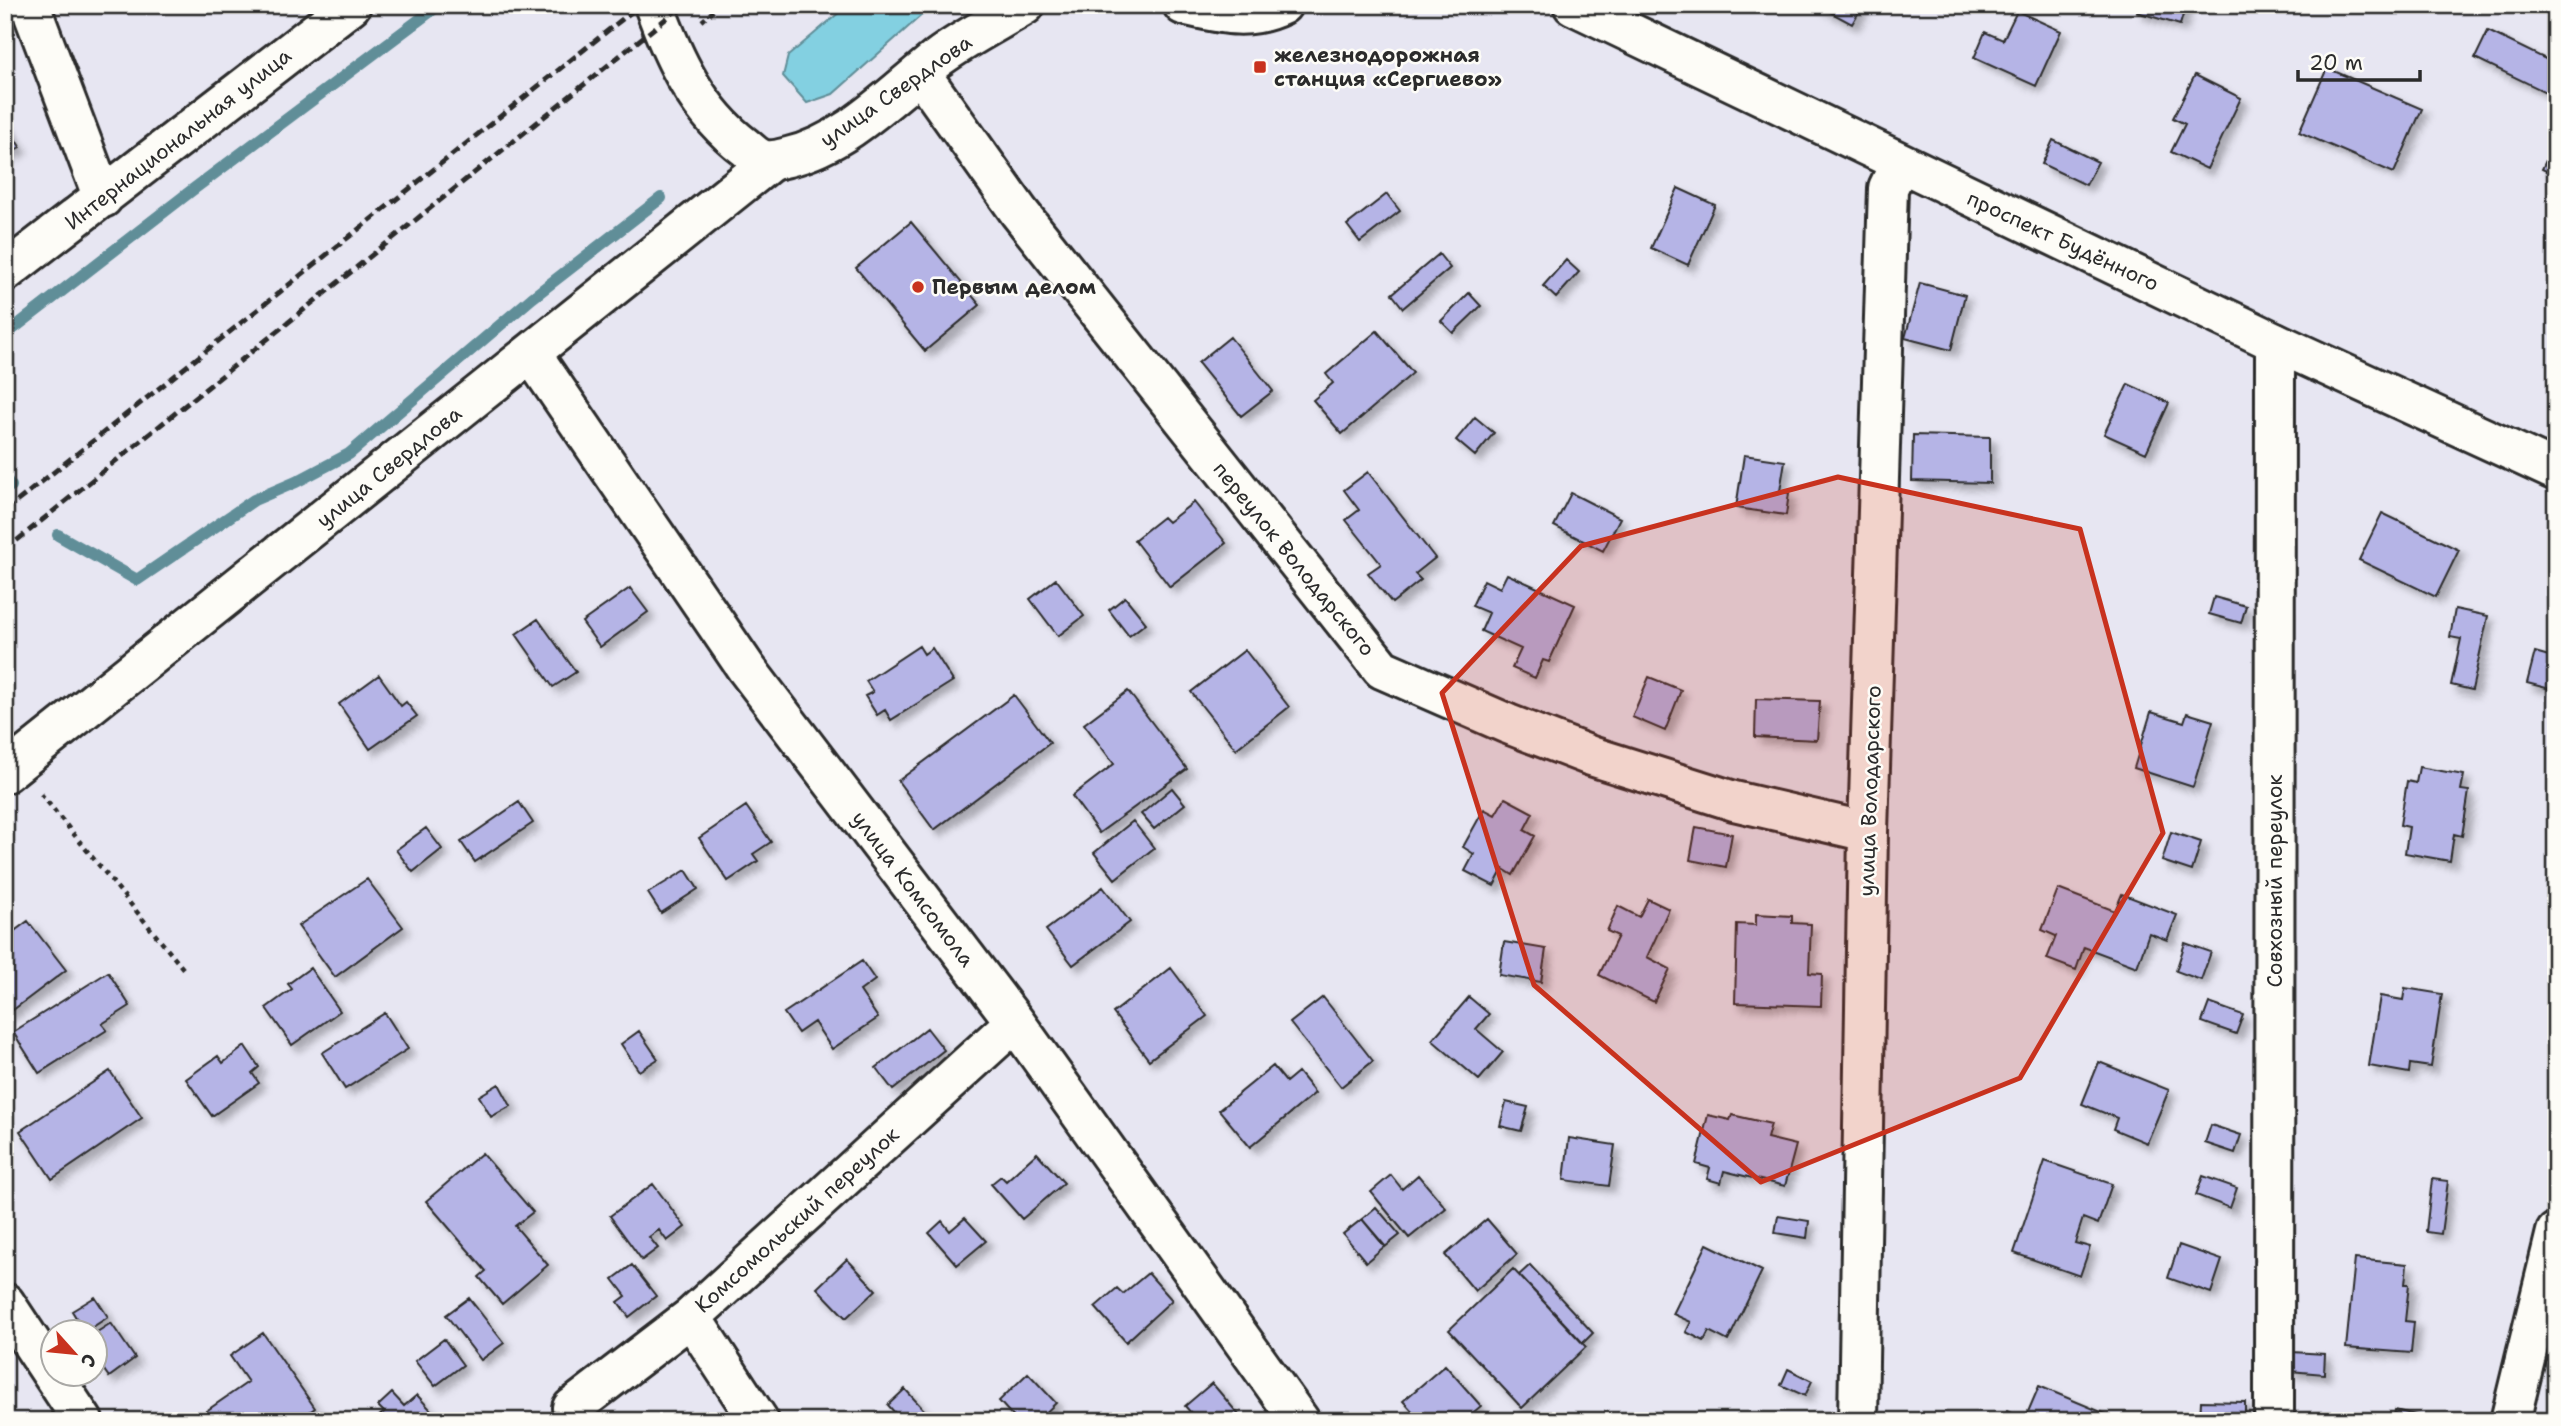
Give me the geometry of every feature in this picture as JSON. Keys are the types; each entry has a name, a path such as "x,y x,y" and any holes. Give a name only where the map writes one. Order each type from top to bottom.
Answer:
{"street":[{"path":"30,5 103,198"},
{"name":"Интернациональная улица","path":"5,272 351,5"},
{"path":"654,5 671,52 697,96 730,136 761,159 787,157"},
{"name":"улица Свердлова","path":"11,768 531,353 787,157 846,130 880,107 939,58 1025,5"},
{"path":"1183,5 1232,16 1269,11 1282,5"},
{"name":"проспект Будённого","path":"1573,5 2276,342 2556,471"},
{"name":"переулок Володарского","path":"921,74 1019,212 1382,669 1508,724 1591,756 1734,802 1868,832"},
{"name":"улица Володарского","path":"1858,1421 1868,832 1888,188 1900,163"},
{"name":"Совхозный переулок","path":"2274,1421 2276,342"},
{"name":"улица Комсомола","path":"531,353 746,668 1015,1022 1300,1421"},
{"name":"Комсомольский переулок","path":"572,1408 691,1317 1015,1022"},
{"path":"2510,1421 2556,1232"},
{"path":"5,1303 83,1421"},
{"path":"691,1317 759,1421"}],"path":[{"path":"11,768 185,971"}],"highlighted area":[{"path":"1838,477 2080,529 2163,833 2020,1078 1761,1182 1534,985 1442,693 1581,546"}],"water":[{"path":"848,5 933,5 833,94 807,103 783,76 788,56"}],"building":[{"path":"1817,5 1863,5 1852,24"},
{"path":"2139,5 2177,5 2185,8 2180,25 2137,12"},
{"path":"2017,11 2061,31 2036,86 1974,58 1985,32 2003,40"},
{"path":"2488,31 2556,64 2556,97 2475,58"},
{"path":"2327,68 2422,109 2394,173 2299,132"},
{"path":"2195,75 2241,98 2207,169 2171,152 2185,124 2173,118"},
{"path":"5,122 20,147 5,156"},
{"path":"2556,139 2556,176 2542,169"},
{"path":"2053,140 2098,162 2086,185 2042,164"},
{"path":"1678,188 1715,205 1688,265 1651,248"},
{"path":"1387,194 1400,211 1360,242 1347,225"},
{"name":"Первым делом","path":"911,222 980,305 925,351 856,268"},
{"path":"1439,254 1450,268 1403,308 1392,294"},
{"path":"1566,260 1579,272 1556,298 1543,286"},
{"path":"1920,283 1965,295 1951,350 1905,338"},
{"path":"1469,293 1481,306 1453,333 1441,321"},
{"path":"1377,331 1413,373 1342,434 1313,400 1333,383 1326,374"},
{"path":"1230,337 1273,391 1241,416 1198,363"},
{"path":"2128,384 2169,403 2146,453 2104,434"},
{"path":"1475,417 1494,433 1475,456 1456,440"},
{"path":"1913,435 1990,437 1990,483 1912,481"},
{"path":"1744,455 1785,461 1780,491 1789,493 1786,515 1736,508"},
{"path":"1368,472 1435,558 1415,574 1421,580 1392,603 1368,573 1381,564 1346,520 1359,510 1344,490"},
{"path":"1571,493 1620,518 1603,551 1554,526"},
{"path":"1194,502 1226,543 1170,587 1134,540 1163,517 1168,522"},
{"path":"2382,513 2459,550 2436,597 2359,560"},
{"path":"1507,574 1575,605 1549,662 1543,660 1535,678 1512,668 1521,649 1481,631 1489,613 1472,606 1484,580 1500,588"},
{"path":"1056,579 1084,616 1058,636 1030,599"},
{"path":"630,588 648,612 600,647 582,622"},
{"path":"1125,597 1146,623 1129,636 1109,610"},
{"path":"2214,597 2246,606 2241,623 2209,614"},
{"path":"2455,609 2488,616 2472,690 2451,685 2461,639 2450,637"},
{"path":"538,619 576,672 553,687 516,634"},
{"path":"919,646 924,654 932,648 953,681 891,720 885,710 877,715 865,696 873,692 866,681"},
{"path":"1245,650 1289,707 1236,749 1191,692"},
{"path":"2535,652 2556,658 2554,690 2527,683"},
{"path":"379,675 401,706 406,702 417,716 370,749 339,704"},
{"path":"1649,677 1681,690 1665,731 1632,717"},
{"path":"1128,691 1187,769 1099,833 1072,796 1114,764 1084,724"},
{"path":"1014,695 1050,743 934,830 898,781"},
{"path":"1756,699 1820,701 1817,740 1755,737"},
{"path":"2151,712 2184,722 2187,713 2213,721 2193,787 2134,768"},
{"path":"2419,767 2464,775 2461,790 2469,791 2462,836 2454,834 2450,861 2405,853 2409,827 2400,825 2407,781 2416,783"},
{"path":"1172,788 1185,804 1154,829 1141,814"},
{"path":"1505,798 1533,813 1524,830 1535,836 1513,875 1503,869 1494,886 1465,871 1474,854 1463,847 1484,809 1495,815"},
{"path":"519,802 533,823 475,862 461,842"},
{"path":"746,806 771,842 753,854 758,861 728,881 699,838"},
{"path":"1133,821 1154,848 1115,879 1094,853"},
{"path":"1696,827 1732,834 1726,867 1690,860"},
{"path":"426,828 442,849 413,872 396,850"},
{"path":"2171,832 2201,842 2192,871 2162,861"},
{"path":"686,870 698,889 661,913 648,893"},
{"path":"367,879 403,927 335,977 298,926"},
{"path":"1103,887 1130,922 1073,965 1046,930"},
{"path":"2058,889 2115,911 2122,894 2177,915 2167,940 2149,933 2137,967 2084,947 2076,970 2047,959 2056,936 2042,930"},
{"path":"1648,899 1669,909 1647,957 1670,969 1654,1002 1599,975 1618,936 1607,931 1618,906 1639,917"},
{"path":"1756,914 1792,916 1792,923 1811,924 1809,973 1822,974 1821,1006 1735,1003 1737,924 1756,925"},
{"path":"28,921 66,970 5,1016 5,938"},
{"path":"1504,942 1546,949 1541,982 1499,975"},
{"path":"2185,943 2211,952 2201,980 2176,971"},
{"path":"862,961 875,980 860,991 878,1018 832,1049 814,1022 798,1033 784,1013"},
{"path":"310,968 340,1011 292,1045 266,1008 292,989 288,984"},
{"path":"1171,968 1207,1016 1149,1060 1113,1013"},
{"path":"108,972 130,1006 102,1024 107,1030 39,1073 13,1032"},
{"path":"2405,988 2442,994 2431,1067 2410,1064 2409,1073 2369,1066 2380,996 2403,1000"},
{"path":"1323,997 1373,1061 1341,1087 1290,1023"},
{"path":"1469,997 1489,1014 1476,1029 1503,1052 1479,1080 1432,1040"},
{"path":"2209,1003 2243,1015 2236,1034 2202,1022"},
{"path":"385,1013 408,1049 345,1089 322,1053"},
{"path":"927,1028 944,1050 893,1090 876,1068"},
{"path":"639,1031 658,1059 639,1071 621,1044"},
{"path":"245,1046 259,1067 252,1073 259,1083 212,1116 186,1079 218,1056 223,1063"},
{"path":"2099,1062 2169,1090 2147,1143 2113,1129 2117,1118 2082,1104"},
{"path":"1273,1066 1286,1082 1298,1072 1315,1093 1250,1147 1219,1110"},
{"path":"110,1071 142,1118 52,1179 20,1131"},
{"path":"499,1084 511,1106 491,1117 479,1096"},
{"path":"1506,1102 1528,1107 1521,1131 1500,1126"},
{"path":"1708,1115 1730,1120 1732,1115 1771,1124 1767,1138 1796,1145 1785,1186 1724,1171 1721,1183 1707,1179 1710,1168 1696,1164"},
{"path":"2211,1125 2241,1135 2235,1153 2205,1143"},
{"path":"1569,1138 1615,1145 1609,1186 1564,1180"},
{"path":"482,1153 533,1212 515,1226 548,1265 502,1304 479,1277 486,1271 426,1201"},
{"path":"1037,1153 1064,1183 1022,1219 991,1184 1001,1176 1006,1181"},
{"path":"2045,1161 2112,1184 2098,1224 2083,1218 2075,1243 2090,1247 2080,1276 2014,1253"},
{"path":"1391,1175 1402,1189 1418,1175 1446,1208 1409,1238 1371,1192"},
{"path":"2203,1176 2237,1188 2230,1208 2196,1195"},
{"path":"2432,1179 2448,1181 2441,1234 2426,1232"},
{"path":"653,1184 685,1227 667,1241 659,1230 649,1237 658,1248 642,1260 610,1216"},
{"path":"1376,1207 1400,1235 1385,1247 1362,1219"},
{"path":"1778,1216 1809,1221 1807,1238 1775,1233"},
{"path":"965,1218 986,1241 957,1265 929,1233 942,1221 950,1231"},
{"path":"1362,1219 1385,1246 1366,1262 1343,1234"},
{"path":"1487,1219 1517,1254 1475,1291 1445,1255"},
{"path":"1707,1244 1762,1271 1728,1341 1709,1331 1704,1341 1686,1332 1691,1322 1673,1314"},
{"path":"2179,1245 2222,1260 2211,1293 2168,1278"},
{"path":"847,1259 876,1290 846,1318 817,1288"},
{"path":"2355,1259 2407,1264 2405,1284 2409,1284 2405,1321 2414,1322 2411,1353 2346,1348"},
{"path":"632,1265 656,1296 629,1317 618,1302 626,1296 613,1279"},
{"path":"1530,1265 1593,1333 1583,1343 1519,1275"},
{"path":"1513,1269 1586,1347 1522,1408 1449,1330"},
{"path":"1148,1273 1172,1300 1126,1342 1095,1307 1117,1288 1123,1294"},
{"path":"95,1297 108,1317 76,1318 72,1311"},
{"path":"469,1298 504,1343 481,1360 446,1315"},
{"path":"111,1323 135,1358 109,1377 108,1376 108,1325"},
{"path":"263,1333 315,1408 297,1421 203,1421 199,1416 248,1382 230,1356"},
{"path":"444,1339 463,1365 435,1386 415,1361"},
{"path":"2292,1352 2325,1354 2324,1374 2290,1371"},
{"path":"1445,1365 1481,1406 1463,1421 1421,1421 1403,1401"},
{"path":"1788,1369 1812,1381 1805,1396 1781,1385"},
{"path":"1028,1373 1056,1403 1037,1421 1017,1421 999,1401"},
{"path":"1212,1383 1244,1421 1198,1421 1185,1406"},
{"path":"2039,1386 2118,1419 2003,1421 2007,1411 2025,1419"},
{"path":"905,1389 925,1411 916,1421 902,1421 888,1405"},
{"path":"392,1393 404,1406 417,1395 441,1421 373,1421 384,1412 378,1406"},
{"path":"2201,1401 2245,1402 2245,1421 2200,1421"},
{"path":"2395,1410 2424,1417 2424,1421 2393,1421"}],"waterway":[{"path":"5,335 439,5"},
{"path":"58,535 137,580 254,500 296,482 349,454 532,298 661,198"},
{"path":"5,479 11,486"}],"railway":[{"path":"5,511 640,5"},
{"path":"5,550 683,5"}],"place":[{"name":"железнодорожная станция «Сергиево»","path":"1260,67"},
{"name":"Первым делом","path":"918,287"}]}
